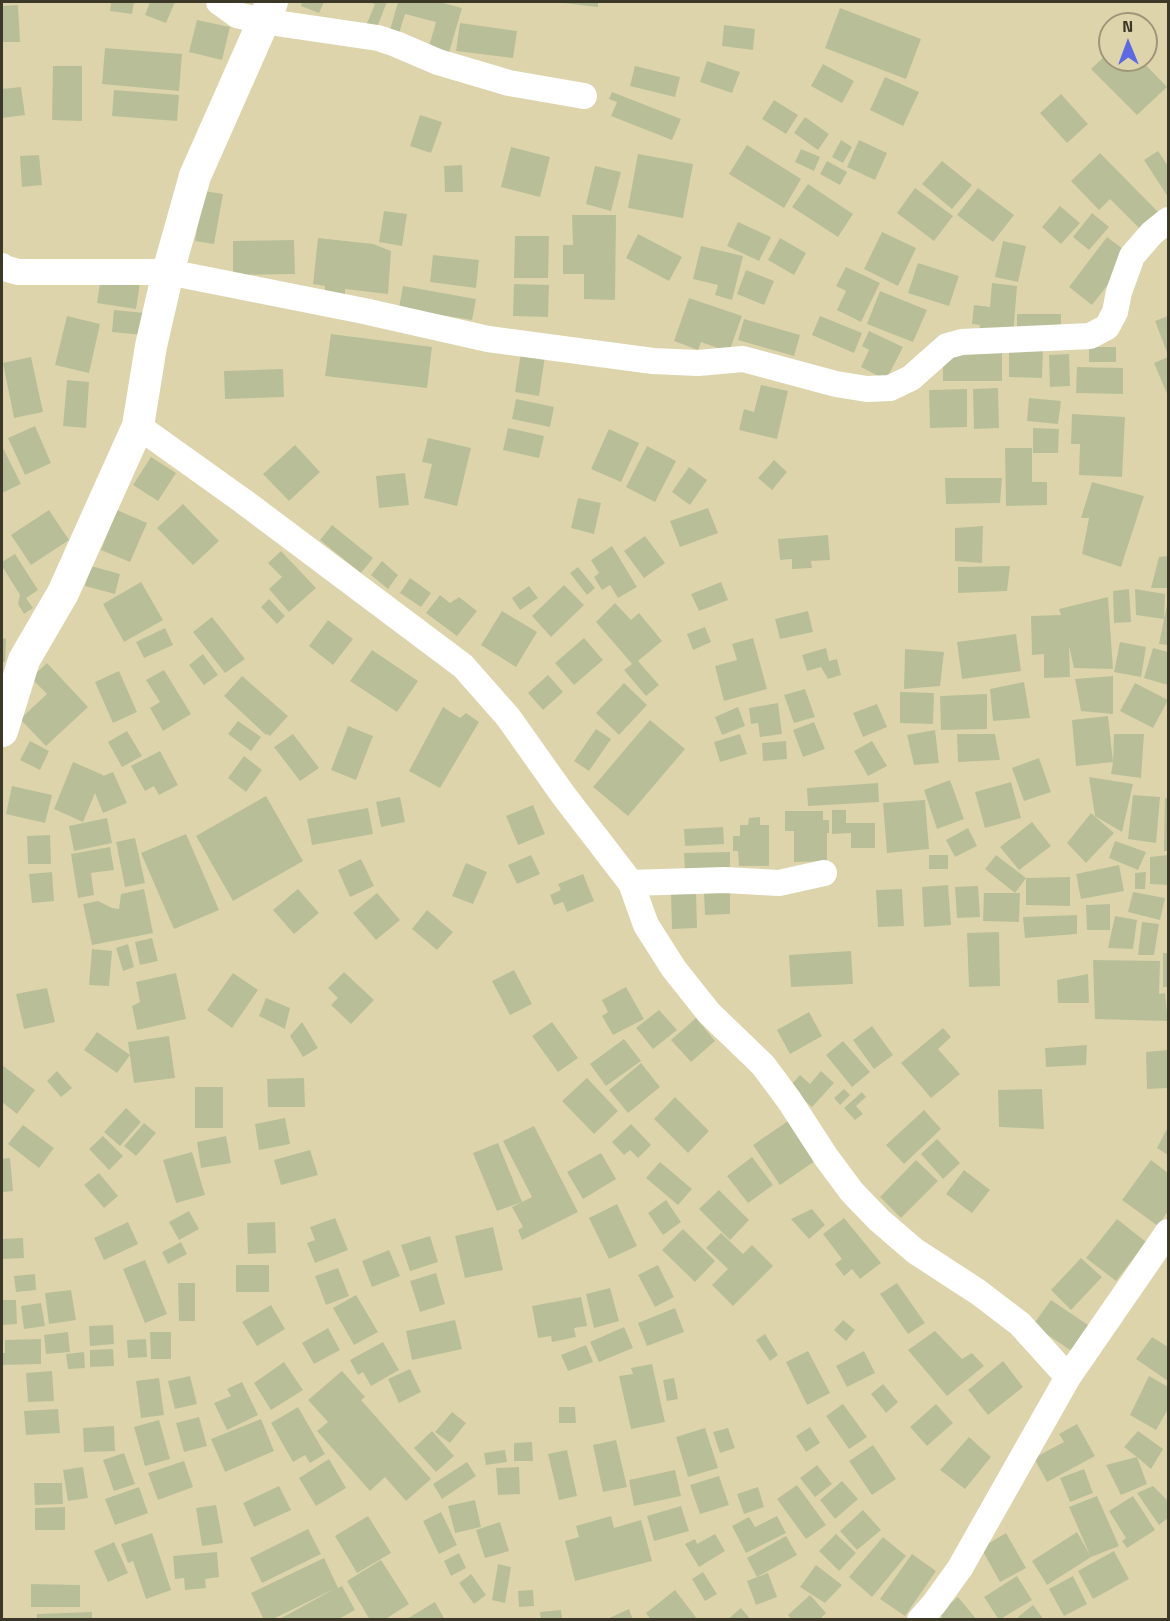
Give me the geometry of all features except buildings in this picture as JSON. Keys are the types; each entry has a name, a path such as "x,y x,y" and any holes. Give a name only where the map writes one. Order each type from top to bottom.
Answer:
{"street":[{"path":"219,2 237,15 267,11 378,38 438,62 508,83 584,96"},
{"path":"2,731 24,660 63,593 138,426 151,346 168,272 195,176 267,11"},
{"path":"2,266 18,272 168,272 488,339 653,362 698,363 743,359 825,381 867,389 890,388 911,378 947,346 962,342 1090,336 1107,327 1115,312 1119,292 1132,256 1152,233 1168,220"},
{"path":"138,426 243,501 464,666 508,717 564,796 631,883 646,925 674,969 709,1013 763,1065 852,1192 879,1220 915,1251 978,1292 1020,1324 1068,1377"},
{"path":"631,883 725,880 779,883 824,873"},
{"path":"920,1620 934,1605 960,1568 1068,1377 1168,1232"}]}
